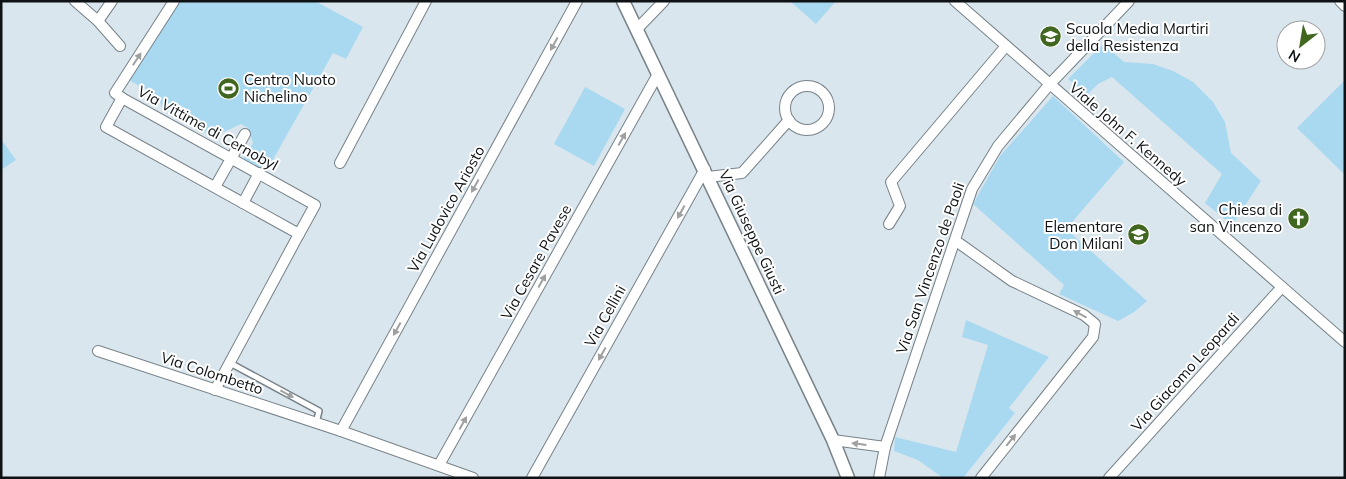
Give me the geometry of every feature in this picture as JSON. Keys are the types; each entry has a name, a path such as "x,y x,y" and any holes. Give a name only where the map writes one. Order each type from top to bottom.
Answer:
{"street":[{"path":"75,1 98,21 120,46"},
{"path":"98,21 112,1"},
{"path":"122,98 115,93 174,1"},
{"path":"340,163 426,1"},
{"name":"Via Ludovico Ariosto","path":"341,431 577,1"},
{"name":"Via Giuseppe Giusti","path":"623,1 833,440 848,478"},
{"path":"637,29 664,1"},
{"name":"Viale John F. Kennedy","path":"955,1 1345,342"},
{"name":"Via San Vincenzo de Paoli","path":"880,478 884,447 972,189 998,146 1049,85 1129,1"},
{"path":"1340,1 1345,6"},
{"path":"889,224 900,206 891,182 1006,46"},
{"name":"Via Cesare Pavese","path":"439,465 658,74"},
{"path":"802,87 812,87 819,89 825,94 829,103 829,112 820,126 804,130 796,127 789,120 785,107 788,97 795,90 802,87"},
{"name":"Via Vittime di Cernobyl","path":"215,390 316,205 122,98 106,127 300,234"},
{"path":"706,173 742,173 789,120"},
{"path":"215,187 245,134"},
{"path":"242,202 259,173"},
{"name":"Via Cellini","path":"532,478 706,173"},
{"path":"956,240 1012,281 1084,315 1095,324 1093,337 980,478"},
{"name":"Via Giacomo Leopardi","path":"1110,478 1282,287"},
{"name":"Via Colombetto","path":"98,351 341,431 473,478"},
{"path":"833,440 884,447"}],"lane":[{"name":"Via Colombetto","path":"229,363 319,411 316,423"}],"shaded area":[{"name":"Centro Nuoto Nichelino","path":"178,1 315,1 363,27 346,59 333,53 266,172 243,159 253,143 248,128 241,124 213,137 162,109 159,97 127,79"},
{"path":"790,1 836,1 816,24"},
{"path":"1103,44 1124,62 1153,64 1173,71 1193,82 1213,102 1225,122 1231,153 1261,181 1232,225 1205,203 1222,174 1112,77 1098,84 1088,94 1068,79"},
{"path":"1345,80 1345,175 1297,128"},
{"path":"585,87 625,109 594,166 554,144"},
{"path":"1053,96 1124,162 1066,229 1147,301 1134,312 1118,321 1059,294 1064,285 973,204 1000,156"},
{"path":"1,139 16,160 1,170"},
{"path":"966,320 1049,357 1009,408 1015,413 963,478 943,478 918,460 894,451 895,437 956,452 988,345 962,337"}],"place":[{"name":"Scuola Media Martiri della Resistenza","path":"1050,37"},
{"name":"Centro Nuoto Nichelino","path":"228,88"},
{"name":"Chiesa di san Vincenzo","path":"1298,218"},
{"name":"Elementare Don Milani","path":"1139,235"}]}
